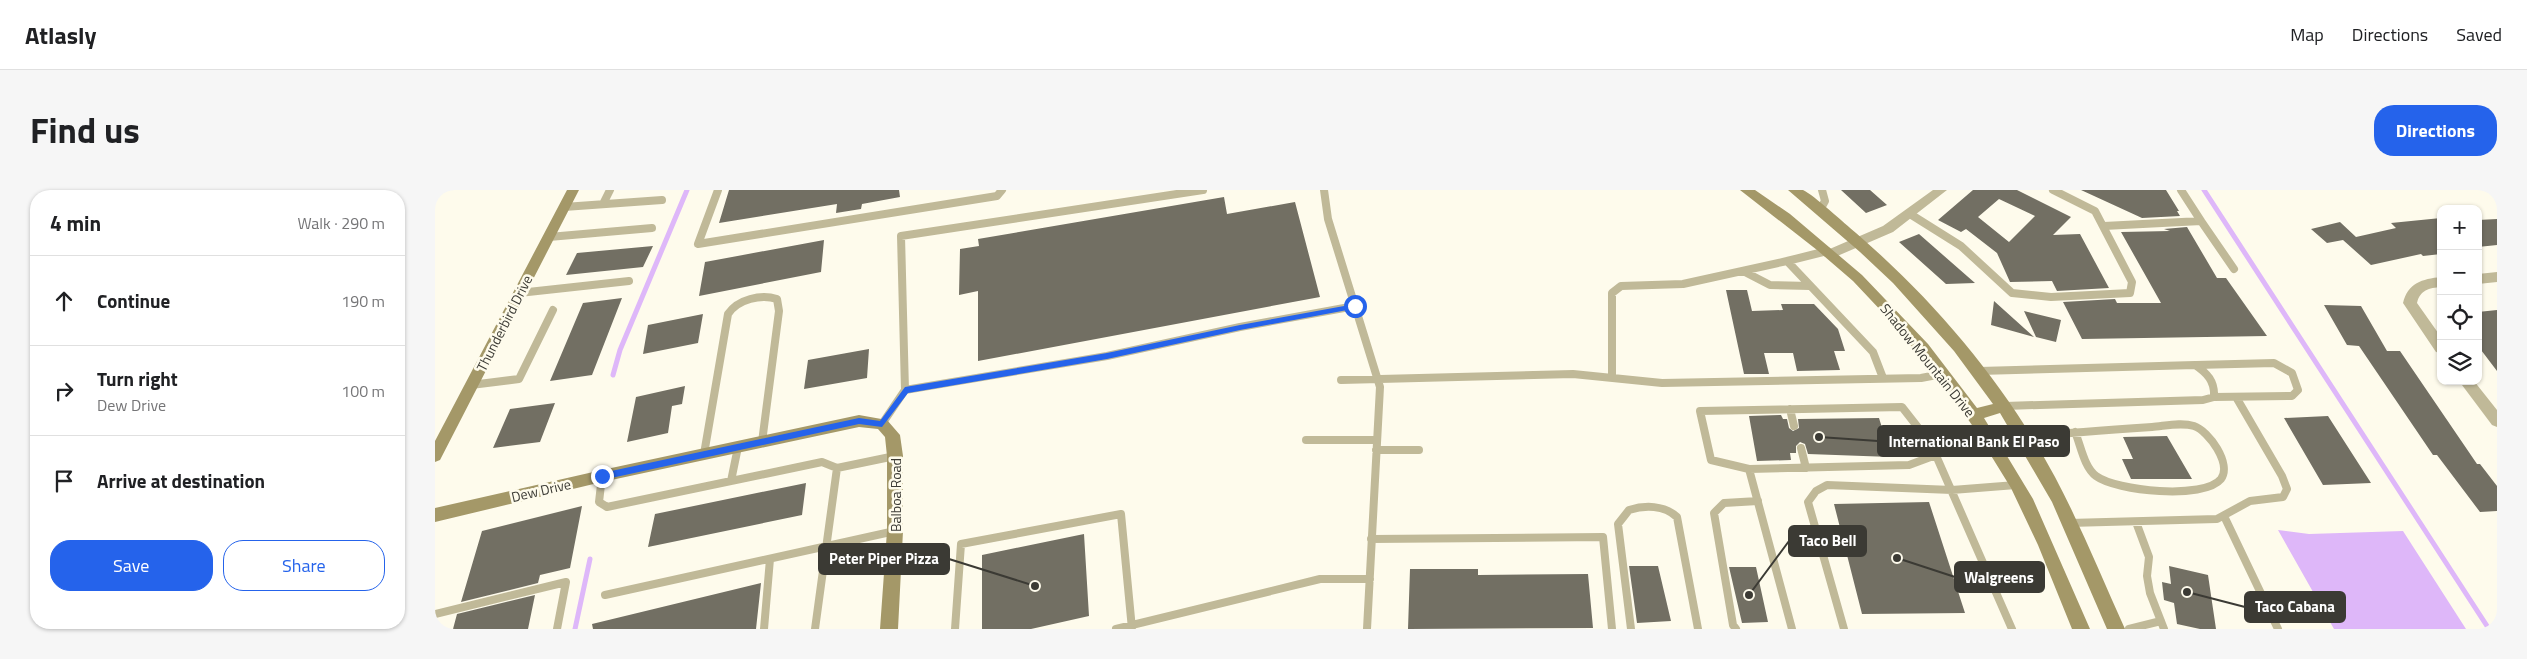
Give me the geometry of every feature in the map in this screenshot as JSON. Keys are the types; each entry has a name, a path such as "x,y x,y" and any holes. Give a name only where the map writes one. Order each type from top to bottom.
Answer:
{"main road":[{"name":"Thunderbird Drive","path":"435,456 573,190"},
{"name":"Shadow Mountain Drive","path":"1747,190 1783,215 1829,252 1863,283 1907,329 1974,416 1984,430 2038,526 2081,629"},
{"name":"Shadow Mountain Drive","path":"1794,190 1859,243 1919,300 1979,371 2005,406 2039,461 2116,629"},
{"path":"1974,416 2005,406"},
{"name":"Dew Drive","path":"435,515 602,476 859,421 882,424"},
{"name":"Balboa Road","path":"882,424 892,435 895,456 895,530 889,629"}],"street":[{"path":"1829,252 1859,243 1888,229 1941,190"},
{"path":"2482,279 2497,277"},
{"path":"2437,283 2418,287 2411,292 2410,303 2437,342"},
{"path":"2469,385 2497,421"}],"lane":[{"path":"603,204 611,190"},
{"path":"718,190 697,244 997,196 1002,190"},
{"path":"882,424 905,390 901,236 1203,190"},
{"path":"1324,190 1329,219 1380,387 1367,629"},
{"path":"1820,210 1825,201 1822,190"},
{"path":"1910,214 1942,232 2005,288 2022,296 2122,295 2129,293 2132,282 2095,211 2053,190"},
{"path":"2181,190 2234,269"},
{"path":"564,207 662,200"},
{"path":"2104,226 2145,225 2165,221 2201,221"},
{"path":"549,237 652,228"},
{"path":"1612,378 1612,293 1617,289 1625,286 1683,284 1829,252"},
{"path":"1787,261 1873,352 1883,378"},
{"path":"1743,271 1769,285 1810,286"},
{"path":"519,293 629,281"},
{"path":"704,454 727,314 730,308 737,304 769,296 777,299 779,311 761,442"},
{"path":"905,390 1107,356 1240,327 1355,306"},
{"path":"471,385 519,379 553,310"},
{"path":"1979,371 2274,363 2292,373 2297,382 2298,390 2292,396 2214,397 2203,400 2005,406"},
{"path":"2195,366 2208,373 2215,386 2214,397"},
{"path":"1341,380 1573,374 1662,383 1921,378 1942,374"},
{"path":"2069,523 2217,518 2250,502 2283,497 2287,489 2277,466 2236,397"},
{"path":"1936,455 1909,466 1749,470 1711,460 1700,411 1901,408 1931,444 1952,490 2012,629"},
{"path":"1791,409 1795,426"},
{"path":"2023,437 2096,429 2169,426 2200,428 2213,441 2225,467 2224,475 2219,481 2195,490 2131,489 2116,486 2097,477 2091,471 2075,432"},
{"path":"1931,444 1984,430"},
{"path":"1306,440 1377,440"},
{"path":"731,481 739,447"},
{"path":"1801,448 1806,468"},
{"path":"1376,450 1419,450"},
{"path":"602,476 599,502 607,507 822,462 837,468 895,456"},
{"path":"815,629 824,547 837,468"},
{"path":"1749,470 1792,629"},
{"path":"1844,629 1809,502 1812,494 1819,488 1827,485 1952,490 2016,485"},
{"path":"1736,629 1733,625 1714,513 1724,503 1758,502"},
{"path":"1631,629 1618,524 1623,515 1630,509 1665,508 1677,517 1698,629"},
{"path":"955,629 961,544 1064,523 1121,514 1132,627"},
{"path":"2223,516 2279,629"},
{"path":"2129,629 2163,625 2150,593 2147,576 2149,557 2136,522"},
{"path":"605,595 895,530"},
{"path":"1371,539 1603,537 1612,629"},
{"path":"764,629 770,559"},
{"path":"1116,629 1132,627 1320,579 1370,579"},
{"path":"435,614 566,582 557,629"}],"shaded area":[{"path":"2278,530 2309,534 2403,531 2466,629 2334,629"}],"building":[{"path":"729,190 899,190 900,197 862,204 861,209 836,213 837,204 719,223"},
{"path":"1841,190 1870,190 1887,205 1866,213"},
{"path":"1973,190 2017,190 2071,217 2053,235 2080,234 2109,288 2057,291 2052,281 2010,282 1997,253 1966,229 1961,232 1938,220","holes":["1999,199 2035,216 2009,242 1978,217"]},
{"path":"2081,190 2166,190 2180,216 2142,218"},
{"path":"1224,197 1227,214 1295,202 1320,297 978,361 978,291 959,295 960,249 979,246 978,239"},
{"path":"2437,218 2437,254 2423,256 2421,254 2371,265 2343,240 2327,243 2311,229 2340,222 2356,237 2396,228 2391,223"},
{"path":"2497,219 2497,245 2482,247 2482,220"},
{"path":"2187,227 2217,278 2226,278 2267,336 2082,339 2063,302 2115,299 2117,303 2161,303 2121,232 2170,231 2164,229"},
{"path":"1919,234 1975,283 1946,284 1899,242"},
{"path":"824,240 821,272 699,296 705,262"},
{"path":"653,246 643,267 566,275 577,253"},
{"path":"1726,290 1747,290 1752,311 1783,310 1781,304 1814,304 1838,329 1845,351 1834,351 1840,370 1797,371 1793,353 1764,353 1769,374 1744,374"},
{"path":"622,298 592,375 550,381 583,303"},
{"path":"1994,301 2034,337 1991,325"},
{"path":"2324,305 2361,306 2387,351 2400,351 2477,464 2480,464 2497,486 2497,511 2480,512 2437,455 2433,455 2359,346 2347,345"},
{"path":"2497,310 2497,371 2482,351 2482,312"},
{"path":"2024,311 2061,320 2056,342 2036,337"},
{"path":"703,314 698,343 643,354 648,325"},
{"path":"869,349 867,378 804,389 808,360"},
{"path":"685,386 682,404 672,406 668,433 627,442 636,397"},
{"path":"555,403 540,442 493,448 510,409"},
{"path":"1781,415 1783,419 1787,419 1789,428 1793,431 1799,428 1798,419 1879,418 1891,457 1808,454 1805,444 1800,442 1796,446 1796,453 1790,453 1791,460 1757,461 1749,416"},
{"path":"2328,416 2371,483 2323,485 2284,418"},
{"path":"2167,436 2192,479 2131,479 2122,459 2133,459 2123,437"},
{"path":"806,483 802,515 648,547 655,514"},
{"path":"1929,502 1965,613 1862,614 1834,504"},
{"path":"582,506 570,568 540,575 538,583 461,602 482,531"},
{"path":"1084,534 1089,616 1031,629 982,629 982,555"},
{"path":"1629,566 1658,566 1671,621 1637,623"},
{"path":"2169,566 2208,575 2216,629 2200,629 2177,624 2174,603 2164,600 2162,582 2171,584"},
{"path":"1729,567 1756,567 1768,622 1742,623"},
{"path":"1410,569 1478,569 1478,575 1588,574 1593,628 1408,629"},
{"path":"761,583 756,629 593,629 592,624"},
{"path":"535,595 528,629 453,629 457,614"}],"waterway":[{"path":"613,375 620,350 687,190"},
{"path":"2204,190 2489,629"},
{"path":"575,629 590,559"}],"place":[{"name":"International Bank El Paso","path":"1819,437"},
{"name":"Walgreens","path":"1897,558"},
{"name":"Peter Piper Pizza","path":"1035,586"},
{"name":"Taco Cabana","path":"2187,592"},
{"name":"Taco Bell","path":"1749,595"}],"route":[{"path":"602,476 859,421 882,424 905,390 1107,356 1240,327 1355,306"}]}
